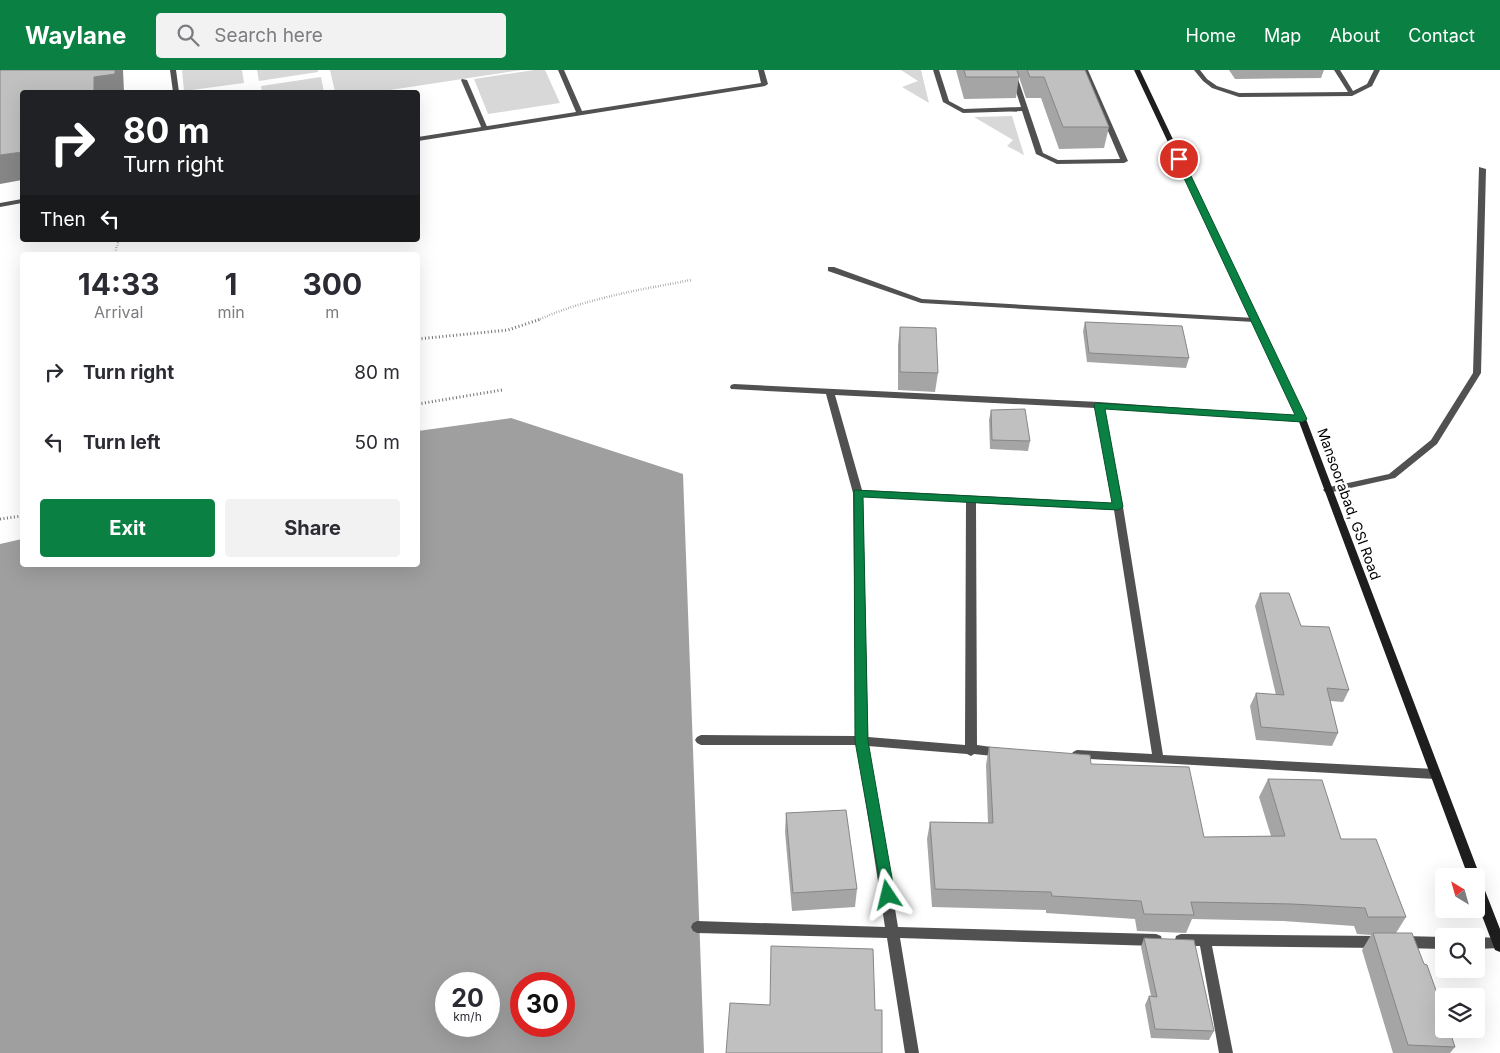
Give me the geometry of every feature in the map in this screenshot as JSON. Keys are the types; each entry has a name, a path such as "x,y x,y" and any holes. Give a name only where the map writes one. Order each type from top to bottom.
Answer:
{"street":[{"path":"173,70 176,90"},
{"path":"561,70 580,114"},
{"path":"420,139 765,84 761,70"},
{"path":"936,70 946,102 963,111 1025,109"},
{"path":"1012,70 1040,154 1057,162 1124,161 1085,70"},
{"name":"Mansoorabad, GSI Road","path":"1137,70 1302,419 1471,868"},
{"path":"1197,70 1204,82 1220,90 1239,95 1352,94 1370,85 1376,70"},
{"path":"1337,70 1352,94"},
{"path":"464,80 485,129"},
{"path":"1328,490 1392,476 1434,442 1477,374 1482,169"},
{"path":"0,205 20,201"},
{"path":"831,269 921,301 1254,320"},
{"path":"734,387 1099,405 1302,419"},
{"path":"830,392 858,493 862,741 895,934 912,1053"},
{"path":"1099,405 1118,507 1158,759"},
{"path":"858,493 1118,507"},
{"path":"971,750 972,498"},
{"path":"701,740 862,741 1010,752"},
{"path":"1069,755 1435,774"},
{"path":"1485,908 1499,945 1485,944"},
{"path":"698,927 895,934 1205,941 1435,943"},
{"path":"1205,941 1226,1053"}],"path":[{"path":"420,339 508,330 571,306 691,280"},
{"path":"420,404 502,390"},
{"path":"0,519 20,516"}],"shaded area":[{"path":"182,70 242,70 244,83 184,90"},
{"path":"257,70 318,70 318,72 259,81"},
{"path":"330,70 522,70 390,90 335,90"},
{"path":"545,70 560,103 488,114 474,79"},
{"path":"901,70 921,70 929,103 902,87 918,81"},
{"path":"321,77 324,90 262,90 261,86"},
{"path":"1012,116 1024,155 1007,146 1013,140 974,117"},
{"path":"511,418 683,474 704,1053 0,1053 0,544 20,539 20,567 420,567 420,431"}],"building":[{"path":"0,70 115,70 115,74 94,77 94,90 20,90 20,152 0,155"},
{"path":"964,70 1017,70 1019,77 966,77"},
{"path":"1027,70 1085,70 1109,127 1063,127 1044,77 1030,77"},
{"path":"1085,322 1182,326 1189,358 1089,353"},
{"path":"900,327 936,328 938,373 900,372"},
{"path":"1025,409 1030,441 992,440 991,410"},
{"path":"1260,593 1289,593 1301,626 1329,627 1349,690 1327,688 1338,733 1261,727 1256,693 1284,695"},
{"path":"989,747 1090,755 1091,764 1189,767 1204,837 1285,836 1268,779 1322,780 1341,839 1376,839 1406,917 1368,917 1365,908 1191,902 1194,915 1144,914 1141,901 1052,896 1051,892 935,889 930,822 993,823"},
{"path":"846,810 857,889 793,893 786,813"},
{"path":"1373,933 1412,933 1435,988 1435,1038 1452,1038 1455,1047 1408,1045"},
{"path":"1144,938 1194,940 1214,1031 1155,1029 1149,996 1157,997"},
{"path":"771,946 873,949 875,1010 882,1010 882,1053 726,1053 730,1003 770,1005"}],"route":[{"path":"888,895 862,741 858,493 1118,507 1099,405 1302,419 1179,159"}]}
